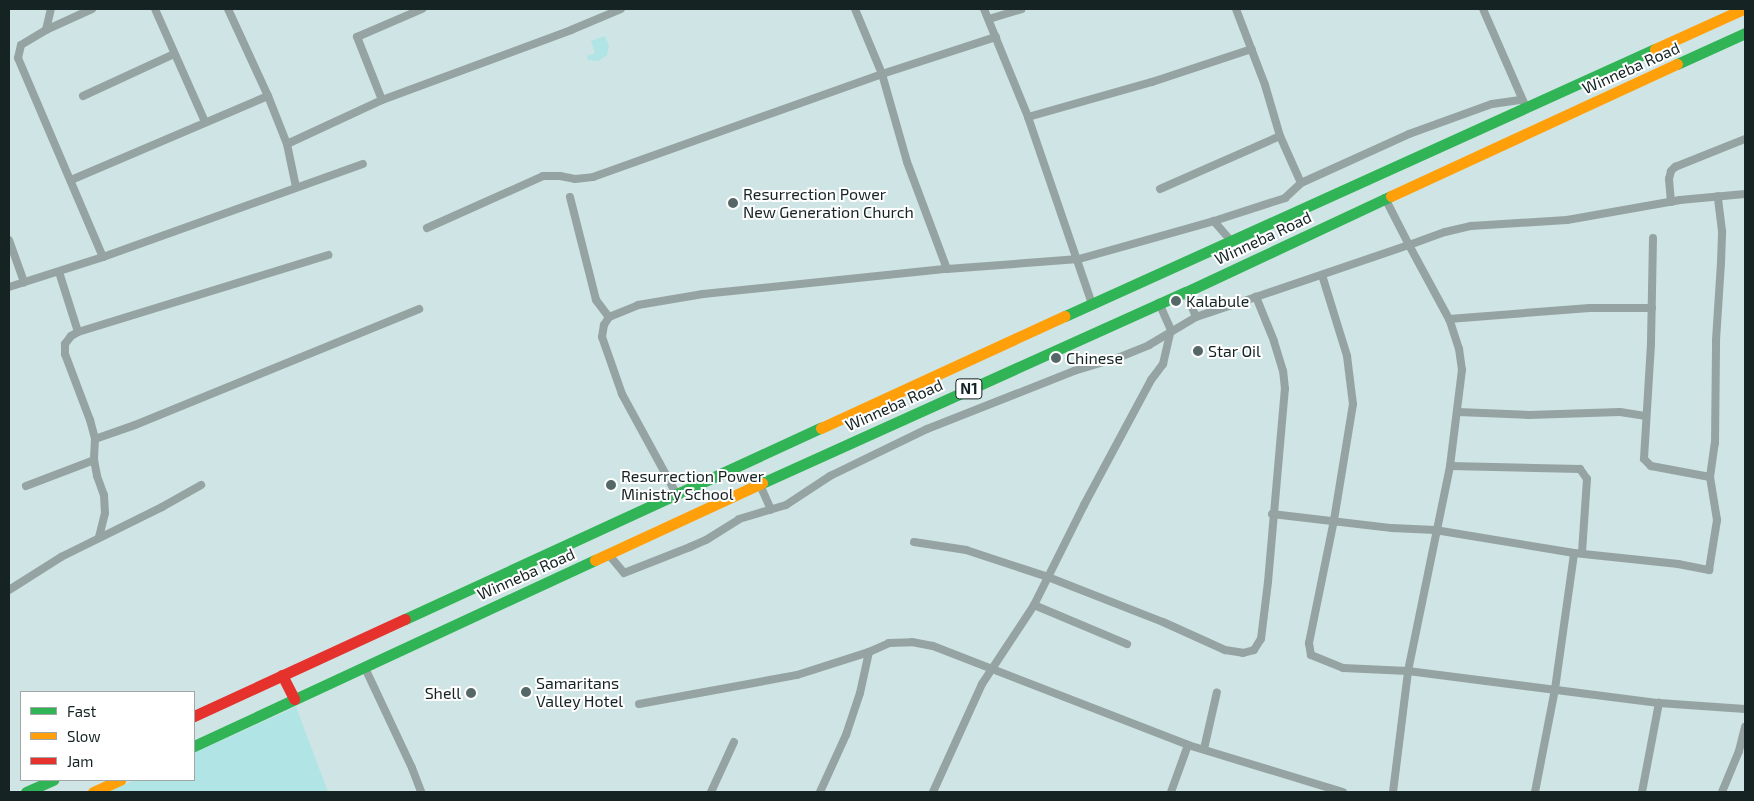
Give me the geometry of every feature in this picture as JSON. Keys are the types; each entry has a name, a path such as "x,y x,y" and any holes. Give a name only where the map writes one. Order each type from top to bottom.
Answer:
{"highway":[{"name":"Winneba Road","path":"195,716 1092,304 1232,242 1475,130 1524,104 1743,9"},
{"name":"Winneba Road","path":"195,746 365,668 410,644 1186,292 1482,153 1745,33"},
{"path":"1475,130 1475,143 1482,153"},
{"path":"282,675 294,699"},
{"path":"26,792 51,781"},
{"path":"93,792 118,781"}],"street":[{"path":"46,30 51,9"},
{"path":"92,9 46,30 21,45 18,58 103,257"},
{"path":"155,9 205,122"},
{"path":"228,9 268,96 286,144 296,187"},
{"path":"382,100 357,37 422,9"},
{"path":"286,144 382,100 571,30 621,9"},
{"path":"855,9 882,74 907,162 947,268"},
{"path":"984,9 1028,117 1092,304"},
{"path":"989,19 1021,9"},
{"path":"1236,9 1252,49 1280,136 1301,183"},
{"path":"677,495 619,386 602,337 604,325 609,317 638,305 703,294 947,268 1078,259 1214,221 1285,198 1301,183 1409,134 1492,104 1524,104 1483,9"},
{"path":"427,228 543,176 560,176 575,179 593,176 882,74 996,37"},
{"path":"1028,117 1152,82 1252,49"},
{"path":"83,96 174,54"},
{"path":"71,180 268,96"},
{"path":"1160,189 1280,136"},
{"path":"1671,202 1669,179 1671,171 1675,167 1745,140"},
{"path":"9,287 103,257 363,164"},
{"path":"609,555 624,574 706,540 739,519 786,505 830,476 927,429 1074,371 1120,357 1149,345 1171,330 1196,317 1445,232 1471,226 1567,220 1671,202 1745,194"},
{"path":"1272,514 1392,528 1435,530 1578,553 1709,570 1716,520 1710,477 1715,443 1716,340 1722,255 1722,231 1718,196"},
{"path":"570,198 596,300 609,317"},
{"path":"1385,198 1449,319 1460,349 1462,370 1450,466 1435,530 1408,671 1393,792"},
{"path":"1214,221 1218,229 1232,242"},
{"path":"1653,238 1652,308 1644,459 1652,466 1710,477"},
{"path":"9,240 24,282"},
{"path":"99,537 105,513 104,495 94,460 95,439 65,354 65,344 71,336 78,332 328,255"},
{"path":"59,272 78,332"},
{"path":"1322,275 1347,356 1353,404 1334,520 1309,643 1311,655 1343,668 1408,671 1659,703 1745,709"},
{"path":"1186,292 1196,317"},
{"path":"914,542 966,550 1048,576 1226,650 1243,653 1254,650 1260,640 1268,582 1272,514 1285,389 1283,371 1274,341 1256,297"},
{"path":"933,792 957,737 991,669 1034,605 1151,380 1163,364 1167,354 1171,330 1159,303"},
{"path":"95,439 135,425 419,308"},
{"path":"1449,319 1590,308 1652,308"},
{"path":"918,412 927,429"},
{"path":"1458,412 1529,415 1620,412 1645,416"},
{"path":"26,486 94,460"},
{"path":"1450,466 1580,469 1587,478 1578,553 1555,689 1534,792"},
{"path":"9,590 61,557 162,507 201,485"},
{"path":"760,485 771,510"},
{"path":"1034,605 1127,644"},
{"path":"640,704 797,675 869,652 889,643 912,642 933,646 1188,745 1343,792"},
{"path":"820,792 832,770 849,726 860,693 869,652"},
{"path":"365,668 412,768 421,792"},
{"path":"1204,749 1217,692"},
{"path":"1642,792 1659,703"},
{"path":"1722,792 1739,752 1745,727"},
{"path":"711,792 734,742"},
{"path":"1171,792 1188,745"}],"shaded area":[{"path":"605,36 609,46 607,55 598,61 588,60 587,56 595,53 591,41"},
{"path":"296,707 328,792 107,792 133,781 195,781 195,753"}],"traffic: fast":[{"path":"1677,64 1745,33"},
{"path":"1065,316 1655,49"},
{"path":"762,483 1186,292 1391,196"},
{"path":"405,619 821,428"},
{"path":"195,746 595,560"},
{"path":"26,792 51,781"}],"traffic: slow":[{"path":"1655,49 1743,9"},
{"path":"1391,196 1677,64"},
{"path":"821,428 1065,316"},
{"path":"595,560 762,483"},
{"path":"93,792 118,781"}],"traffic: jam":[{"path":"195,716 405,619"},
{"path":"282,675 294,699"}],"place":[{"name":"Resurrection Power New Generation Church","path":"733,203"},
{"name":"Kalabule","path":"1176,301"},
{"name":"Star Oil","path":"1198,351"},
{"name":"Chinese","path":"1056,358"},
{"name":"Resurrection Power Ministry School","path":"611,485"},
{"name":"Samaritans Valley Hotel","path":"526,692"},
{"name":"Shell","path":"471,693"}]}
